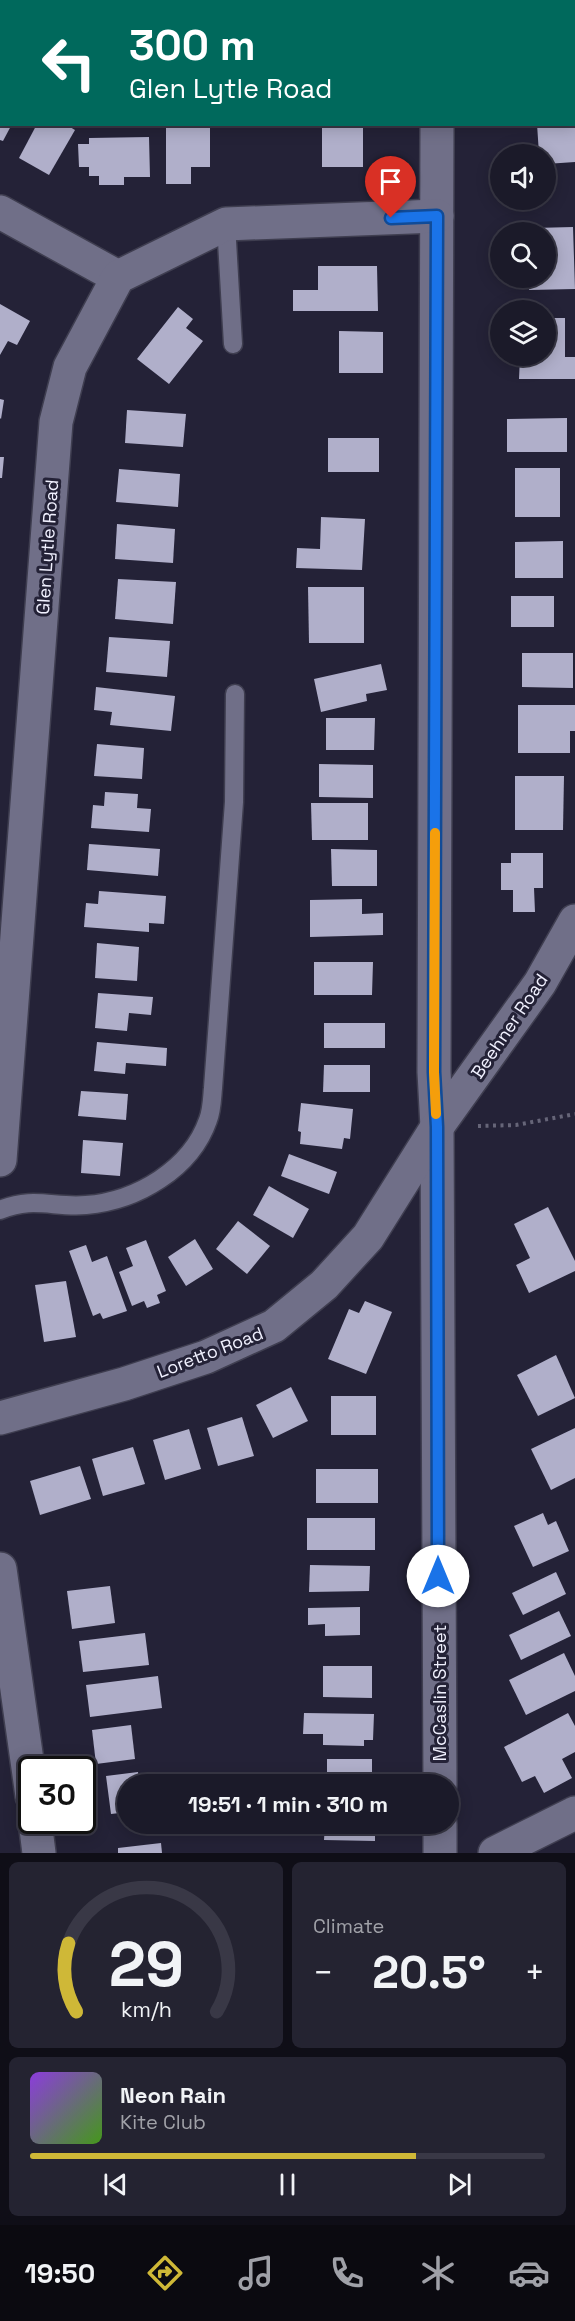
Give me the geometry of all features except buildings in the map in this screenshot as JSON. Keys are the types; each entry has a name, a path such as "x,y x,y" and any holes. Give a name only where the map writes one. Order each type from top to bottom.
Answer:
{"street":[{"name":"McCaslin Street","path":"437,126 434,1050 437,1127 440,1774"},
{"path":"0,212 118,278 226,224 437,216"},
{"name":"Glen Lytle Road","path":"0,1160 56,422 70,367 118,278"},
{"name":"Beehner Road","path":"437,1127 540,983 575,921"},
{"name":"Loretto Road","path":"0,1418 206,1357 274,1326 324,1285 368,1237 437,1127"},
{"path":"0,1569 26,1756"},
{"path":"495,1853 575,1813"},
{"path":"37,1834 39,1853"},
{"path":"440,1834 440,1853"}],"lane":[{"path":"226,224 233,344"},
{"path":"0,1210 19,1202 86,1205 119,1198 161,1181 187,1157 208,1120 234,802 235,694"}],"path":[{"path":"476,1126 516,1125 575,1114"}],"slow traffic":[{"path":"435,833 434,1072 436,1114"}],"route":[{"path":"391,218 437,216 434,1072 437,1127 435,1181 438,1576"}]}
